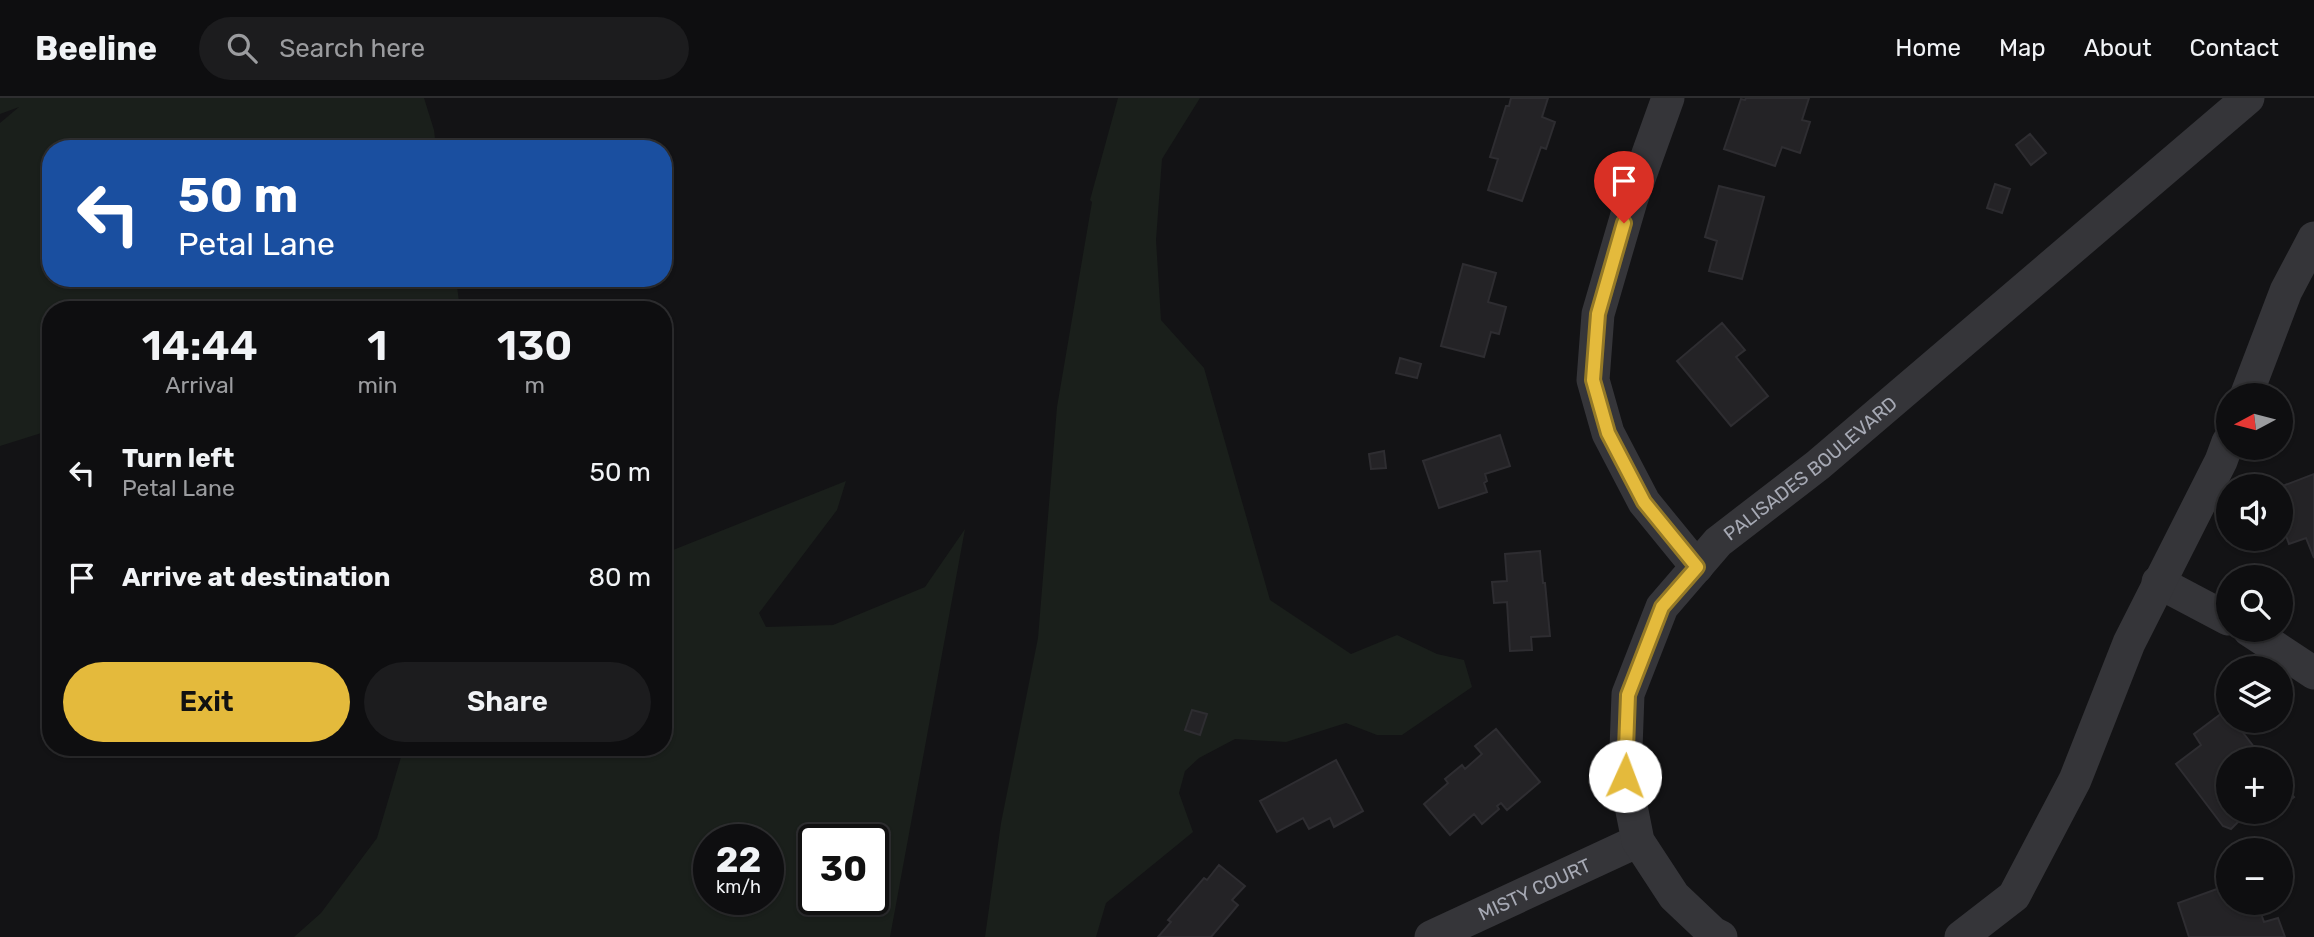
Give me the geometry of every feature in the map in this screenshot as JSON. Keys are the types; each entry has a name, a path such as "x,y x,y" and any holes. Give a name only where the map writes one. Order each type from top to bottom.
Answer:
{"street":[{"path":"1668,98 1631,201 1598,314 1593,380 1608,433 1644,502 1697,567"},
{"name":"PALISADES BOULEVARD","path":"1721,937 1713,933 1674,896 1638,841 1625,776 1628,695 1662,607 1718,542 1818,465 2248,98"},
{"path":"2251,383 2286,291 2314,238"},
{"path":"1961,937 2014,896 2075,780 2129,643 2221,460"},
{"path":"2158,582 2216,613"},
{"path":"2267,642 2314,673"},
{"name":"MISTY COURT","path":"1431,937 1638,841"}],"shaded area":[{"path":"0,98 424,98 435,140 42,140 42,287 457,287 459,301 42,301 42,433 0,446 0,123 19,107 0,114"},
{"path":"1118,98 1200,98 1162,159 1156,240 1161,320 1204,368 1270,600 1351,654 1397,635 1437,654 1464,660 1472,687 1402,735 1377,735 1346,723 1286,742 1235,739 1199,758 1185,771 1179,793 1193,832 1106,903 1096,937 985,937 1001,823 1038,638 1057,407 1092,202 1090,200"},
{"path":"846,481 837,510 759,613 766,627 833,625 925,587 965,529 890,937 294,937 321,913 377,838 401,756 672,756 672,550"}],"building":[{"path":"1511,98 1548,98 1542,117 1555,122 1546,149 1541,147 1522,201 1488,190 1498,159 1490,157"},
{"path":"1809,98 1802,120 1810,122 1800,153 1782,147 1775,166 1724,149 1741,99"},
{"path":"2030,134 2046,153 2031,165 2016,145"},
{"path":"1995,184 2010,189 2002,213 1987,208"},
{"path":"1719,186 1764,197 1742,279 1709,271 1717,241 1705,237"},
{"path":"1463,264 1496,273 1488,302 1506,307 1499,334 1491,332 1484,357 1441,346"},
{"path":"1722,323 1745,350 1736,357 1768,396 1731,426 1677,361"},
{"path":"1400,358 1421,364 1417,378 1396,373"},
{"path":"1500,435 1510,466 1485,474 1487,492 1439,508 1423,461"},
{"path":"1384,451 1386,468 1371,469 1369,454"},
{"path":"2314,474 2314,558 2306,538 2293,543 2293,482"},
{"path":"1540,551 1550,636 1531,637 1532,650 1510,651 1507,602 1494,603 1492,582 1507,581 1505,554"},
{"path":"1192,710 1207,714 1200,735 1185,730"},
{"path":"2216,718 2216,733 2243,733 2254,747 2216,747 2216,817 2176,764 2201,745 2194,734"},
{"path":"1496,729 1540,782 1507,810 1501,803 1497,806 1499,809 1482,824 1474,814 1450,835 1424,804 1448,783 1445,779 1462,765 1465,769 1482,754 1475,746"},
{"path":"1336,760 1363,811 1334,827 1330,818 1309,829 1303,818 1277,832 1260,801"},
{"path":"2221,824 2236,824 2231,829"},
{"path":"1219,865 1245,886 1232,900 1238,905 1211,937 1158,937 1171,922 1168,920 1204,878 1207,880"},
{"path":"2216,889 2216,915 2262,915 2264,922 2278,918 2285,937 2189,937 2178,903"}],"route":[{"path":"1624,223 1598,314 1593,380 1608,433 1644,502 1697,567 1662,607 1628,695 1625,776"}]}
